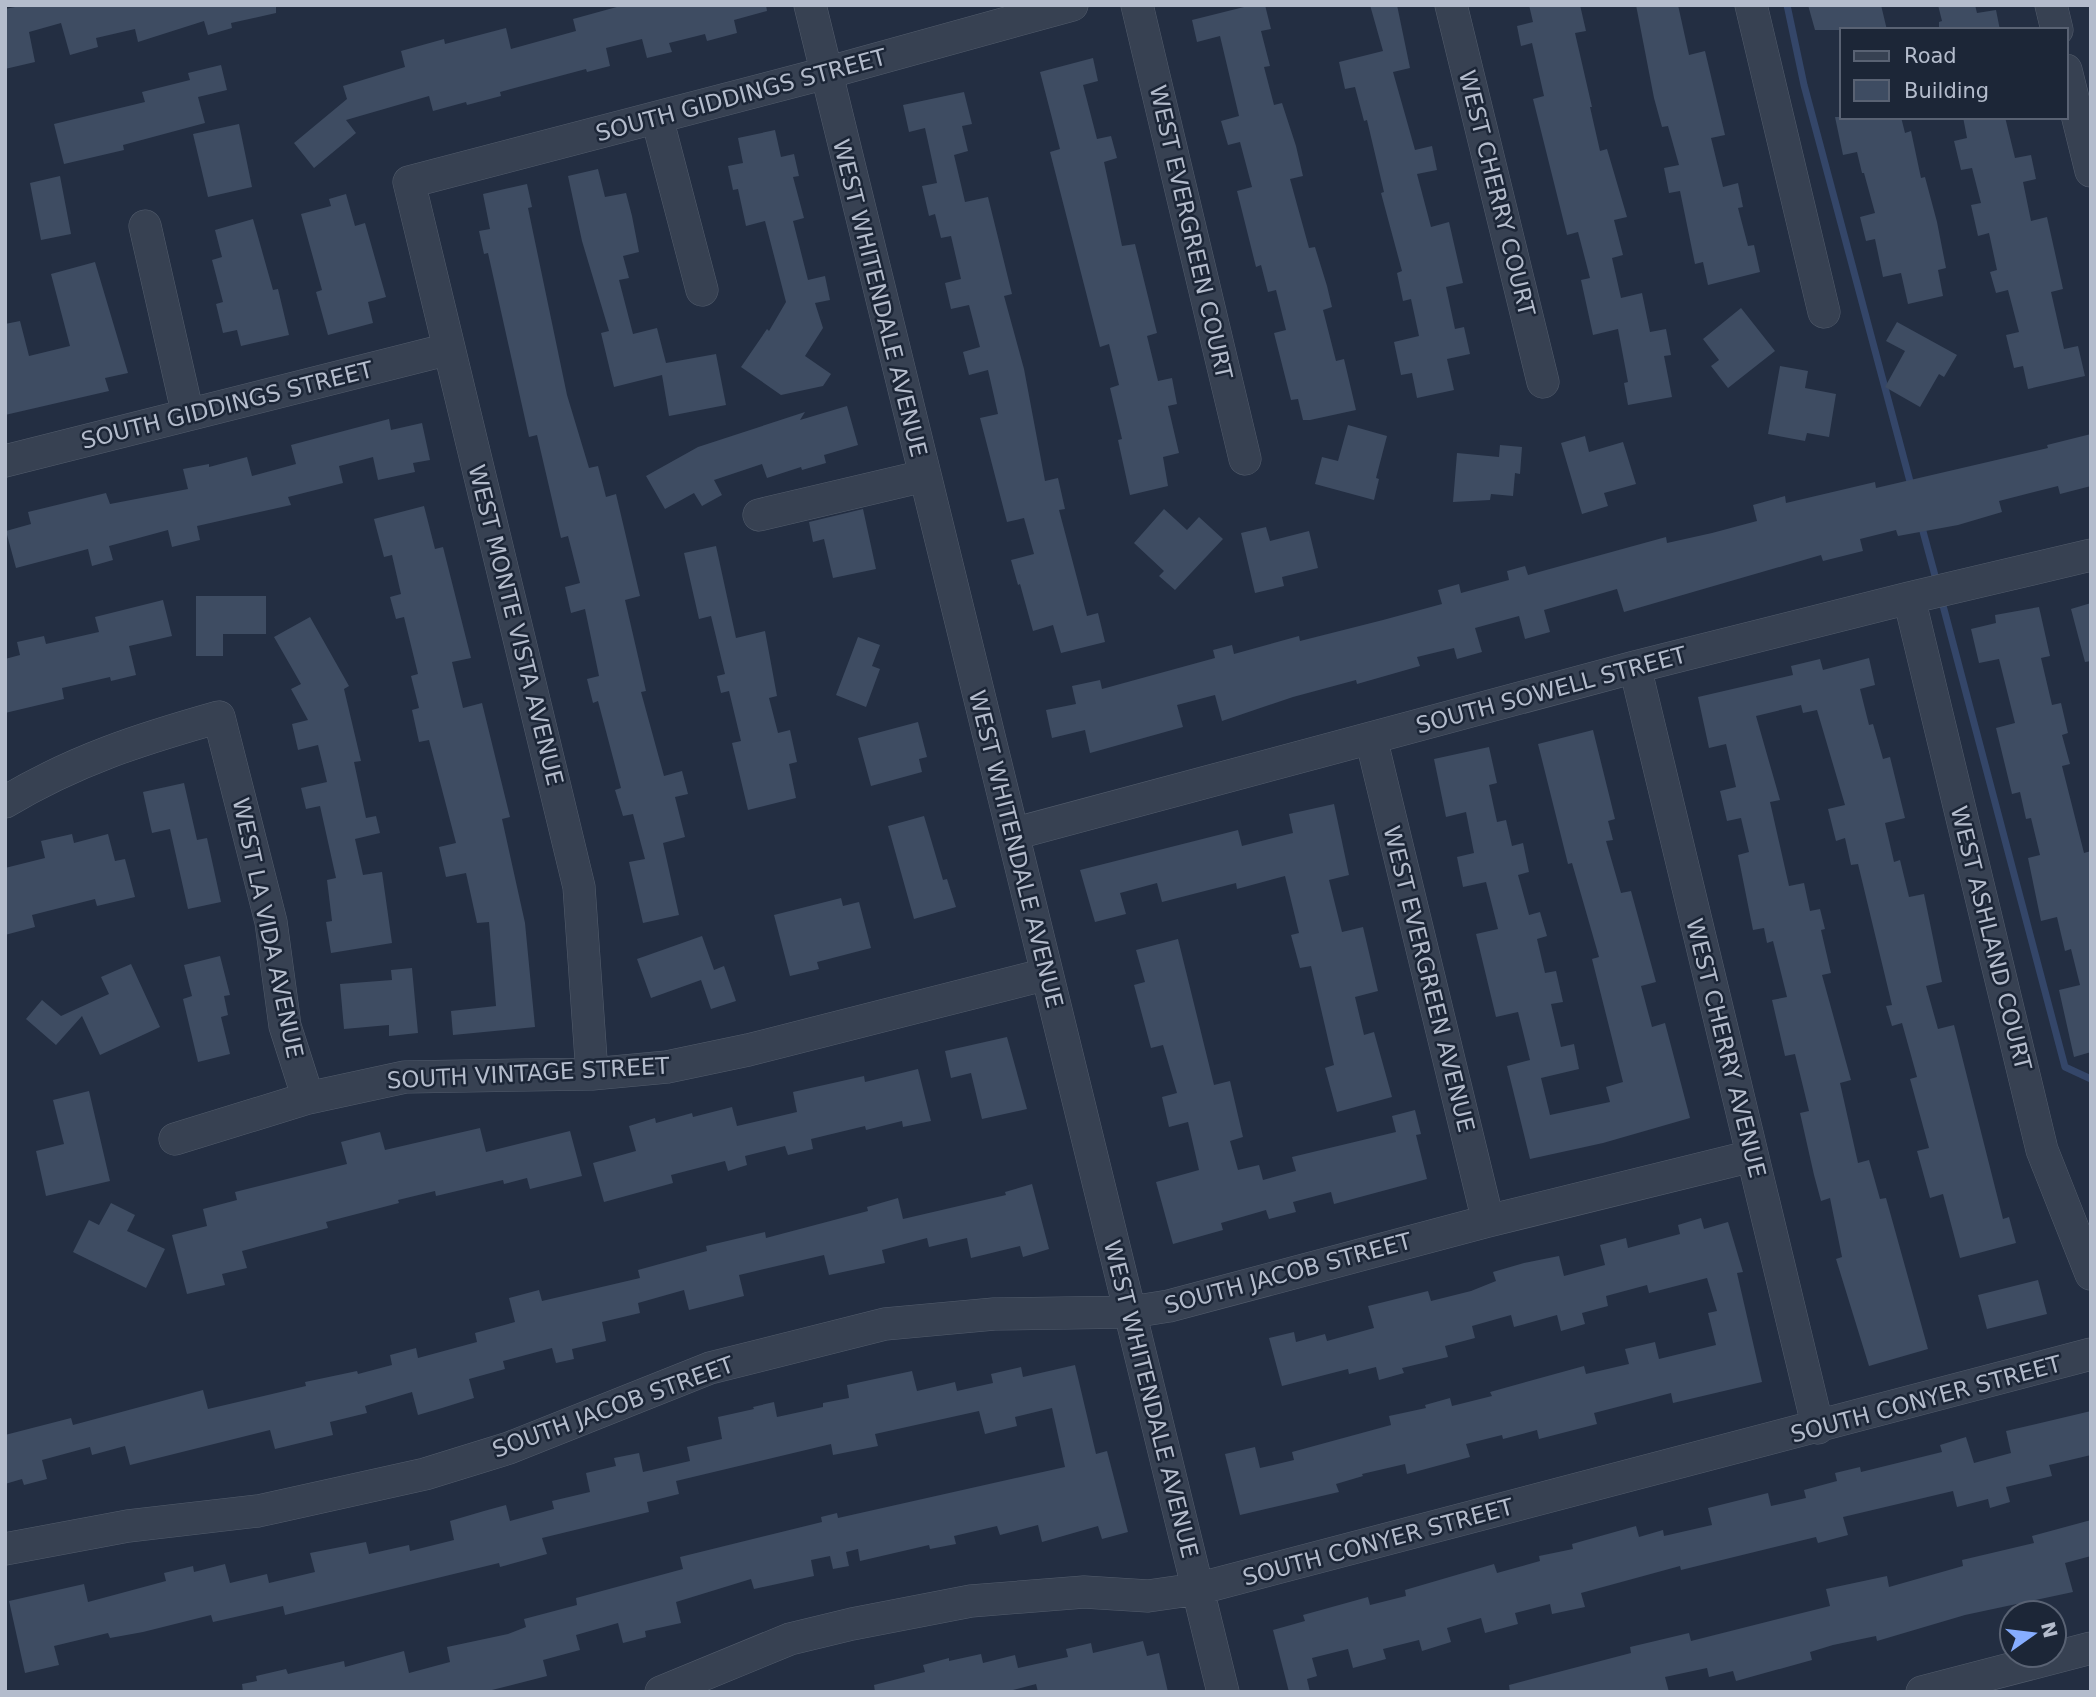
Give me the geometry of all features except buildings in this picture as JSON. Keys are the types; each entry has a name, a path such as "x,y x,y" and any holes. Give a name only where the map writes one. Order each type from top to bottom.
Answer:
{"street":[{"name":"WEST WHITENDALE AVENUE","path":"810,5 1223,1692"},
{"name":"SOUTH GIDDINGS STREET","path":"409,182 826,74 1072,5"},
{"name":"WEST EVERGREEN COURT","path":"1137,5 1245,459"},
{"name":"WEST CHERRY COURT","path":"1451,5 1543,382"},
{"path":"1751,5 1824,312"},
{"path":"2051,5 2057,28"},
{"path":"2068,77 2091,171"},
{"path":"657,118 702,290"},
{"name":"WEST MONTE VISTA AVENUE","path":"409,182 579,887 592,1073"},
{"path":"145,226 188,415"},
{"name":"SOUTH GIDDINGS STREET","path":"5,460 449,349"},
{"path":"759,515 924,476"},
{"name":"SOUTH SOWELL STREET","path":"1013,834 1635,667 1909,597 2091,555"},
{"name":"WEST ASHLAND COURT","path":"1909,597 2042,1150 2091,1274"},
{"name":"WEST CHERRY AVENUE","path":"1635,667 1818,1428"},
{"name":"WEST LA VIDA AVENUE","path":"5,802 45,778 89,757 219,717 271,922 285,1026 308,1098"},
{"name":"WEST EVERGREEN AVENUE","path":"1371,738 1488,1221"},
{"name":"SOUTH VINTAGE STREET","path":"176,1139 219,1128 308,1098 405,1077 592,1073 667,1067 748,1050 1047,974"},
{"name":"SOUTH JACOB STREET","path":"5,1549 128,1525 258,1511 425,1474 509,1447 710,1368 885,1324 994,1314 1131,1311 1168,1307 1488,1221 1752,1156"},
{"name":"SOUTH CONYER STREET","path":"661,1692 779,1644 852,1623 971,1601 1084,1592 1148,1596 1197,1589 1818,1428 2091,1354"},
{"path":"1922,1692 2091,1647"}],"waterway":[{"path":"1787,5 1804,85 1912,489"},
{"path":"1921,524 1937,583"},
{"path":"1941,598 2065,1067 2091,1079"}]}
